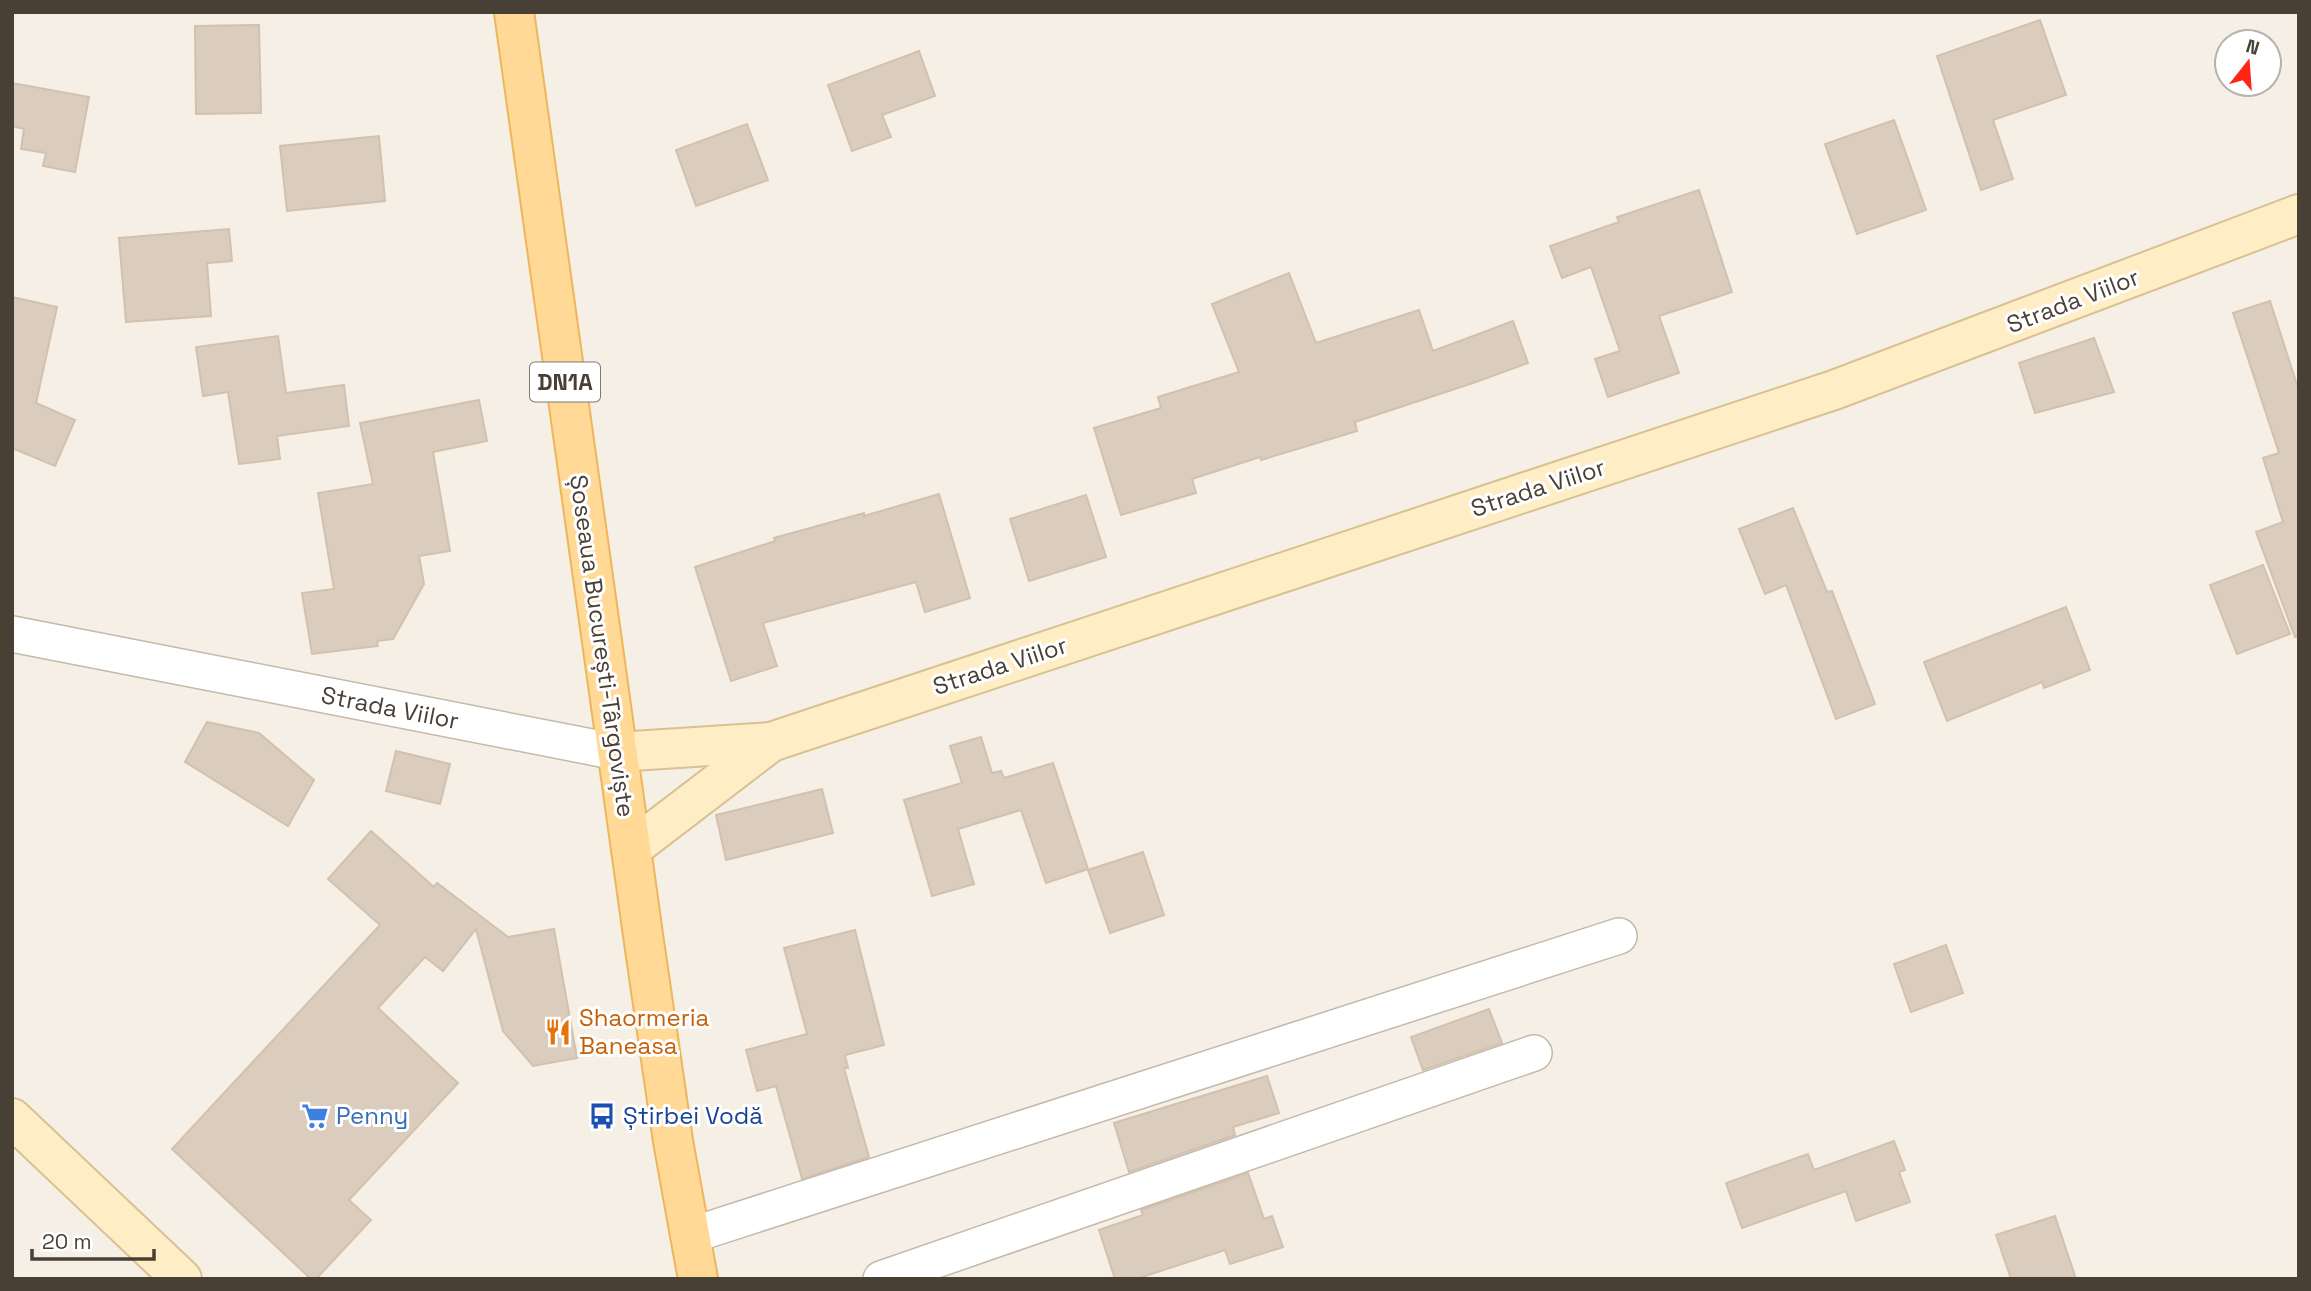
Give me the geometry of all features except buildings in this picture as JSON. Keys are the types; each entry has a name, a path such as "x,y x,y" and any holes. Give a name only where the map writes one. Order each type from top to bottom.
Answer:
{"main road":[{"name":"Șoseaua București-Târgoviște","path":"514,12 673,1141 698,1279"},
{"name":"Strada Viilor","path":"617,752 771,742 1834,390 2299,214"},
{"name":"Strada Viilor","path":"631,849 771,742"},
{"path":"12,1118 182,1279"}],"street":[{"name":"Strada Viilor","path":"12,634 617,752"},
{"path":"690,1236 1619,936"},
{"path":"881,1279 1534,1054"}],"place":[{"name":"Shaormeria Baneasa","path":"558,1032"},
{"name":"Penny","path":"315,1116"},
{"name":"Știrbei Vodă","path":"602,1116"}]}
